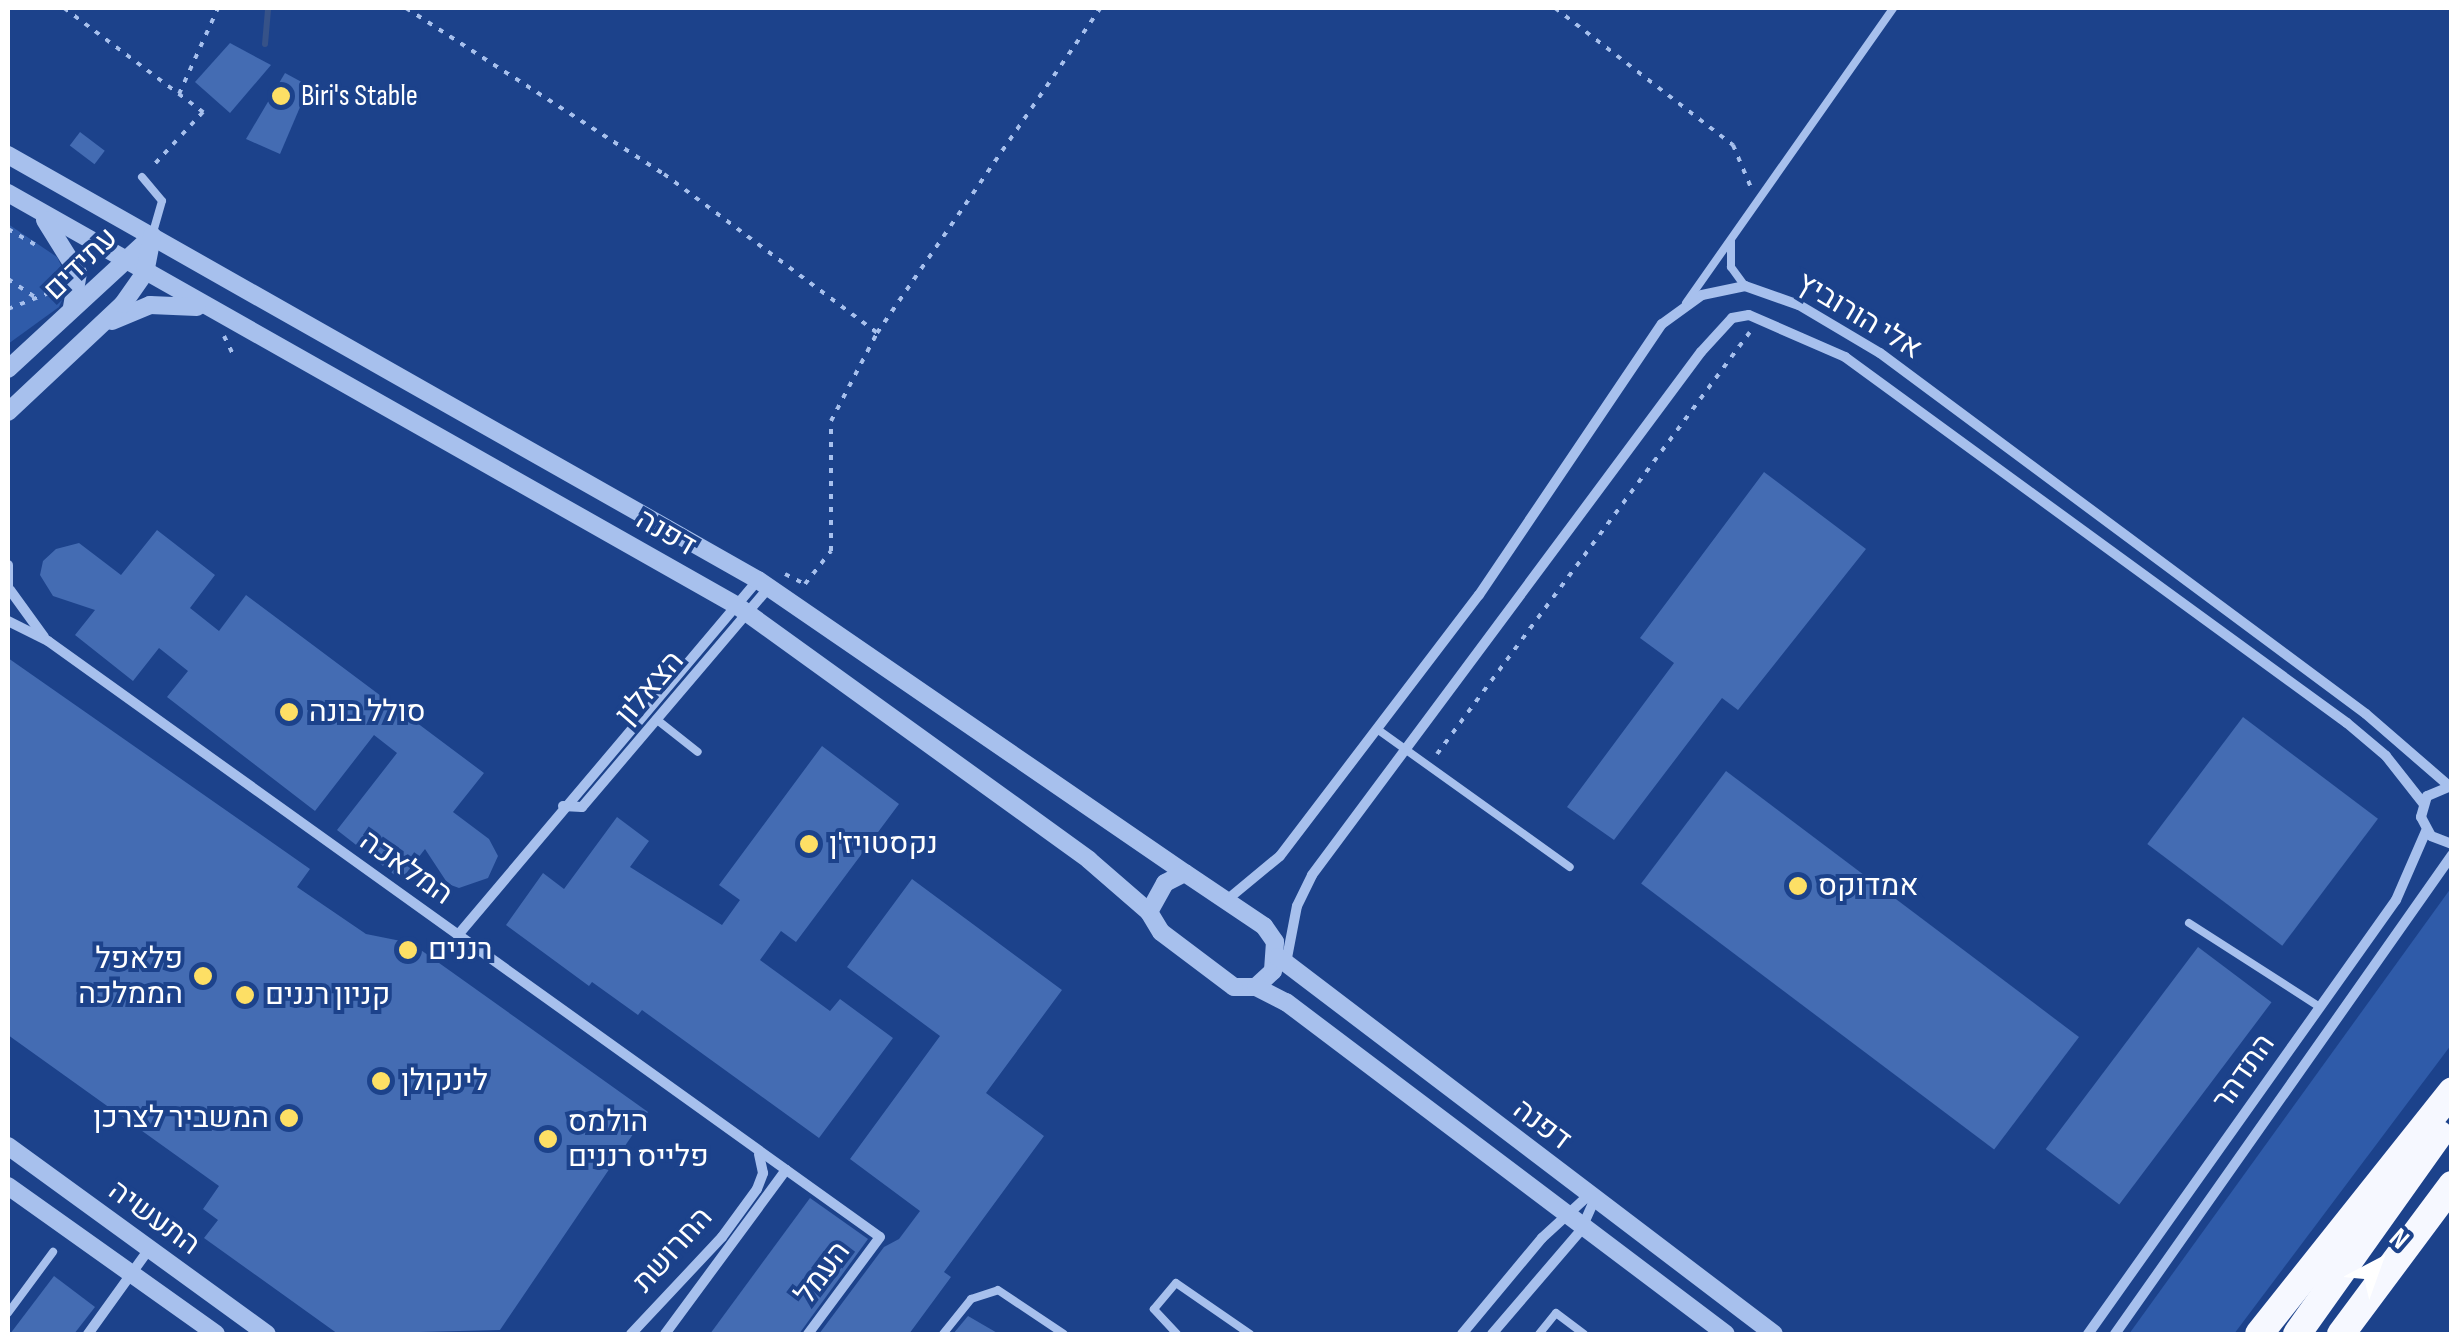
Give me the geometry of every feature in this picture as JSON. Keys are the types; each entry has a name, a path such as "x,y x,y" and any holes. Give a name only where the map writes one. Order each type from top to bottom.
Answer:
{"highway":[{"path":"2259,1334 2452,1091"},
{"path":"2297,1334 2452,1117"},
{"path":"2340,1334 2452,1184"}],"street":[{"name":"דפנה","path":"8,156 764,584 1228,899 1264,926 1282,960 1774,1334"},
{"name":"דפנה","path":"8,193 742,609 1089,860 1149,912 1161,932 1234,987 1256,988 1286,1002 1564,1218 1726,1334"},
{"path":"38,212 73,258 79,282 68,317"},
{"name":"עתידים","path":"8,369 68,317 120,259 152,236"},
{"name":"עתידים","path":"8,412 98,329 145,274 152,236"},
{"path":"1228,899 1280,856 1479,595 1662,324 1685,304 1745,286"},
{"name":"אלי הורוביץ","path":"1745,286 1799,305 1880,353 2366,714 2450,786"},
{"path":"98,329 150,305 212,311"},
{"name":"אלי הורוביץ","path":"1282,960 1297,906 1312,875 1701,352 1732,318 1761,318 1845,357 2348,723 2386,756 2423,803"},
{"path":"8,565 9,592"},
{"name":"הצאלון","path":"458,935 563,806 764,584"},
{"name":"המלאכה","path":"9,592 48,642"},
{"name":"הצאלון","path":"563,806 582,807 742,609"},
{"name":"המלאכה","path":"8,621 48,642 786,1170"},
{"path":"2450,786 2423,803 2426,830 2452,844"},
{"name":"התדהר","path":"2088,1334 2407,881 2426,830"},
{"name":"התדהר","path":"2115,1334 2452,855"},
{"path":"1149,912 1165,883 1185,873"},
{"path":"1256,988 1282,960"},
{"name":"התעשיה","path":"8,1146 268,1334"},
{"name":"החרושת","path":"632,1334 722,1237 757,1189 764,1160 753,1146"},
{"name":"החרושת","path":"665,1334 786,1170"},
{"name":"העמל","path":"786,1170 880,1237 808,1334"},
{"name":"התעשיה","path":"8,1186 216,1334"},
{"path":"1462,1334 1564,1218 1592,1197"},
{"path":"1492,1334 1581,1230 1592,1197"},
{"path":"88,1334 149,1249"}],"lane":[{"path":"1685,304 1893,8"},
{"path":"142,178 162,201 152,236"},
{"path":"1732,237 1731,267 1745,286"},
{"path":"656,719 698,752"},
{"path":"1377,729 1570,866"},
{"path":"2189,923 2320,1007"},
{"path":"8,1313 53,1252"},
{"path":"1178,1334 1154,1308 1176,1283 1250,1334"},
{"path":"944,1334 972,1299 998,1290 1064,1334"},
{"path":"1539,1334 1556,1313 1584,1334"}],"path":[{"path":"64,8 203,112 142,178"},
{"path":"406,8 664,174 877,333"},
{"path":"764,584 780,572 806,584 831,550 832,420 877,333 1100,8"},
{"path":"1555,8 1734,145 1756,199"},
{"path":"179,94 218,11"},
{"path":"8,280 36,298"},
{"path":"8,309 79,282"},
{"path":"1428,766 1761,318"}],"shaded area":[{"path":"8,224 57,257 70,283 59,307 8,344"},
{"path":"2451,888 2451,1045 2234,1334 2129,1334"}],"building":[{"path":"230,43 271,65 230,113 195,82"},
{"path":"285,73 309,86 280,154 246,139"},
{"path":"80,132 105,151 95,164 70,146"},
{"path":"1764,472 1866,549 1738,710 1722,698 1614,840 1567,807 1674,663 1640,638"},
{"name":"סולל בונה","path":"157,530 215,575 190,608 219,631 246,595 484,773 453,812 489,839 498,856 488,878 459,888 448,884 425,849 401,880 337,830 397,753 374,735 315,811 167,697 188,671 159,648 133,681 75,635 95,610 53,596 40,575 43,561 56,549 79,543 121,575"},
{"name":"קניון רננים","path":"8,658 310,869 297,887 366,934 411,943 648,1112 500,1330 338,1334 204,1238 218,1220 203,1209 219,1186 8,1035"},
{"path":"2243,717 2378,819 2282,946 2147,844"},
{"path":"822,746 899,804 796,942 781,931 760,960 830,1011 840,999 893,1038 819,1138 642,1010 638,1015 592,982 589,986 506,925 543,873 564,889 617,817 649,841 630,867 722,925 740,900 719,885"},
{"path":"1726,771 2079,1037 1994,1150 1641,884"},
{"path":"912,879 1062,990 986,1093 1044,1136 944,1272 951,1277 909,1334 819,1334 884,1247 899,1239 920,1211 850,1159 940,1036 847,967"},
{"path":"2198,947 2271,1002 2119,1204 2046,1149"},
{"path":"810,1198 868,1239 799,1334 710,1334"},
{"path":"54,1276 95,1307 74,1334 10,1334"},
{"path":"968,1316 999,1334 953,1334"}],"waterway":[{"path":"265,44 268,8"}],"place":[{"name":"Biri's Stable","path":"281,96"},
{"name":"סולל בונה","path":"289,712"},
{"name":"נקסטויז'ן","path":"809,844"},
{"name":"אמדוקס","path":"1798,886"},
{"name":"רננים","path":"408,950"},
{"name":"פלאפל הממלכה","path":"203,976"},
{"name":"קניון רננים","path":"245,995"},
{"name":"לינקולן","path":"381,1081"},
{"name":"המשביר לצרכן","path":"289,1118"},
{"name":"הולמס פלייס רננים","path":"548,1139"}]}
